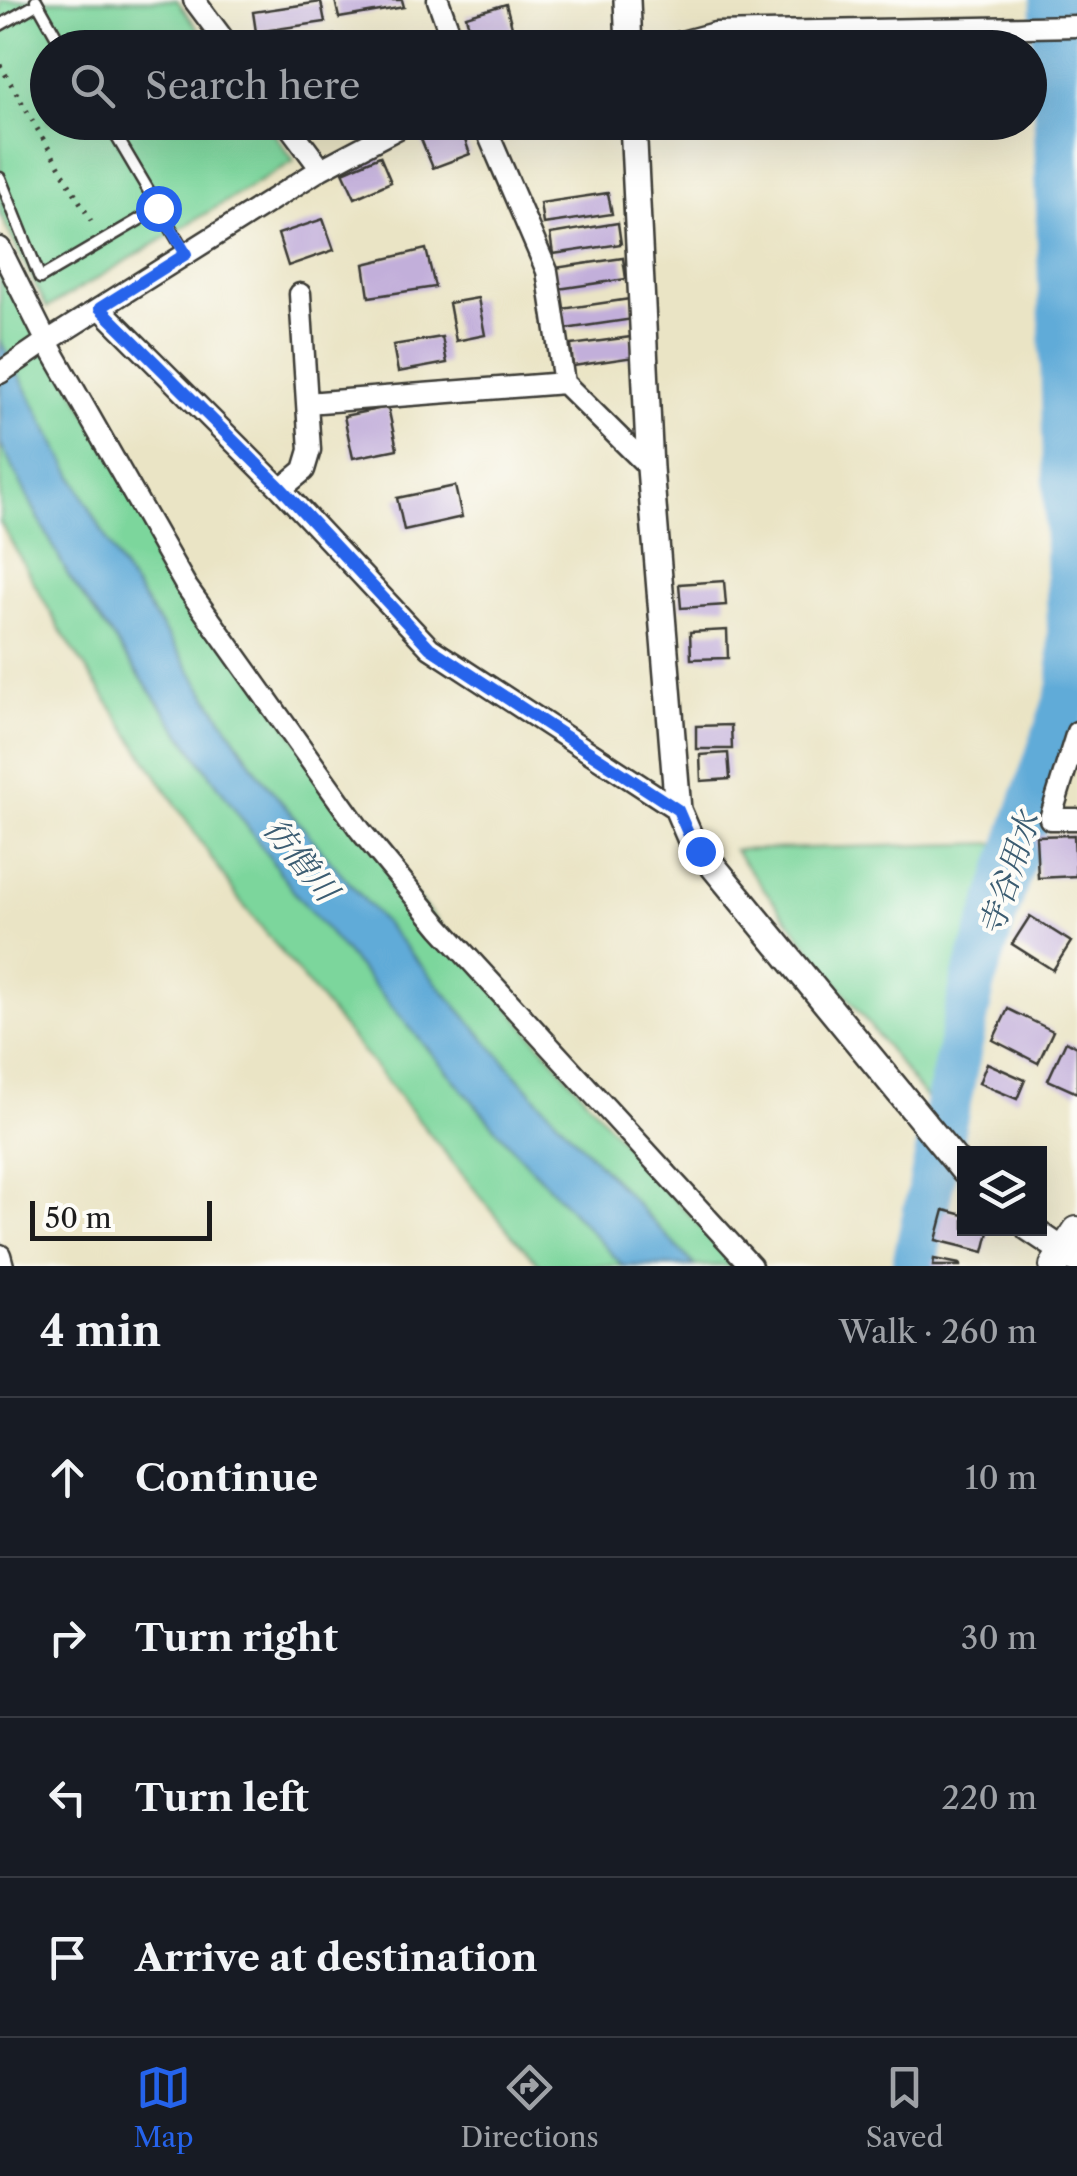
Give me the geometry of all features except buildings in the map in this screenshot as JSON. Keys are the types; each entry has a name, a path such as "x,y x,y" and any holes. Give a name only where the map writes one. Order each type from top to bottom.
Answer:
{"street":[{"path":"194,0 213,30"},
{"path":"438,0 448,30"},
{"path":"627,0 628,30"},
{"path":"896,30 1077,26"},
{"path":"299,140 321,170"},
{"path":"0,374 321,170 377,140"},
{"path":"491,140 547,271 564,384 650,468"},
{"path":"634,140 650,468 678,810 690,838 957,1162"},
{"path":"0,248 43,344 186,586 360,830 440,926 751,1266"},
{"path":"281,488 304,470 310,450 300,294"},
{"path":"100,308 281,488 430,648 678,810"},
{"path":"308,403 564,384"},
{"path":"1077,732 1050,818 1077,819"},
{"path":"1042,1236 1068,1252"},
{"path":"0,1256 3,1266"}],"lane":[{"path":"0,25 36,2 52,30"},
{"path":"118,140 186,254"},
{"path":"0,178 40,278 158,208"}],"path":[{"path":"0,65 30,120"},
{"path":"41,140 103,241"}],"green space":[{"path":"0,0 177,0 199,30 30,30 30,140 279,140 294,161 47,308 0,214"},
{"path":"0,259 160,541 360,830 643,1166 739,1266 541,1266 240,901 61,631 0,522"},
{"path":"1004,843 928,1101 734,850"}],"water":[{"name":"彷僧川","path":"0,340 121,566 261,777 534,1095 695,1266 623,1266 510,1145 294,892 69,577 0,443"}],"waterway":[{"name":"寺谷用水","path":"914,1266 974,979 1071,685 1053,0"}],"route":[{"path":"158,208 186,254 100,308 281,488 430,648 678,810 700,851"}]}
